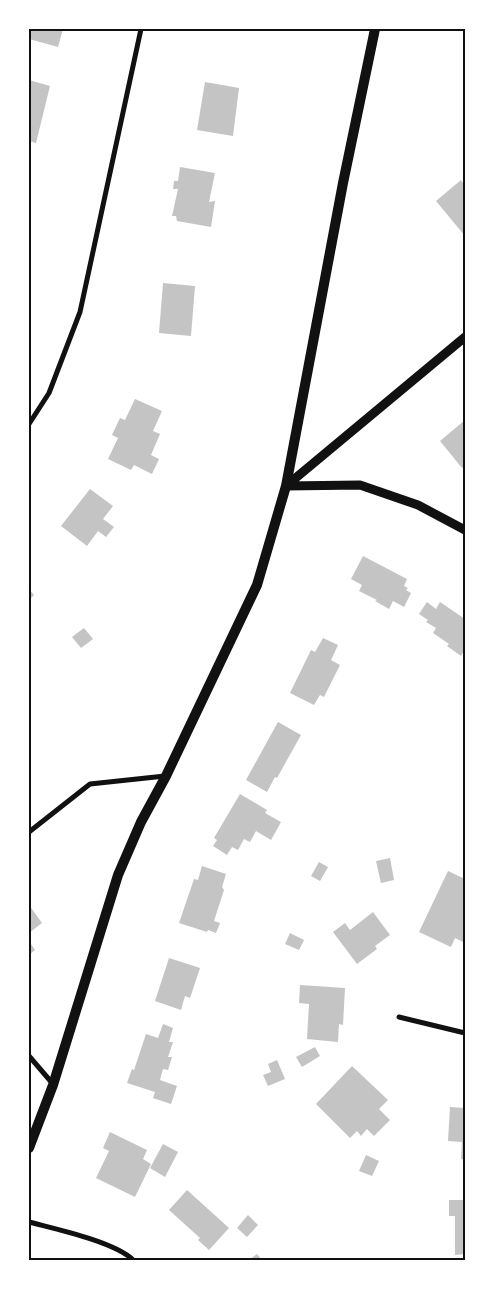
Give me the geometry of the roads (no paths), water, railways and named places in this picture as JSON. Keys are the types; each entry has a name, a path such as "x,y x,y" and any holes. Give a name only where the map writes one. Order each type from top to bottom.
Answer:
{"main road":[{"path":"29,1148 53,1085 118,874 141,822 166,776 257,585 286,486 339,202 375,29"}],"street":[{"path":"29,424 49,392 80,312 141,29"},
{"path":"286,486 465,337"},
{"path":"286,486 360,485 418,505 465,530"},
{"path":"29,832 90,784 166,776"},
{"path":"399,1017 465,1033"},
{"path":"29,1056 53,1085"},
{"path":"29,1222 98,1242 129,1256 133,1260"}]}
